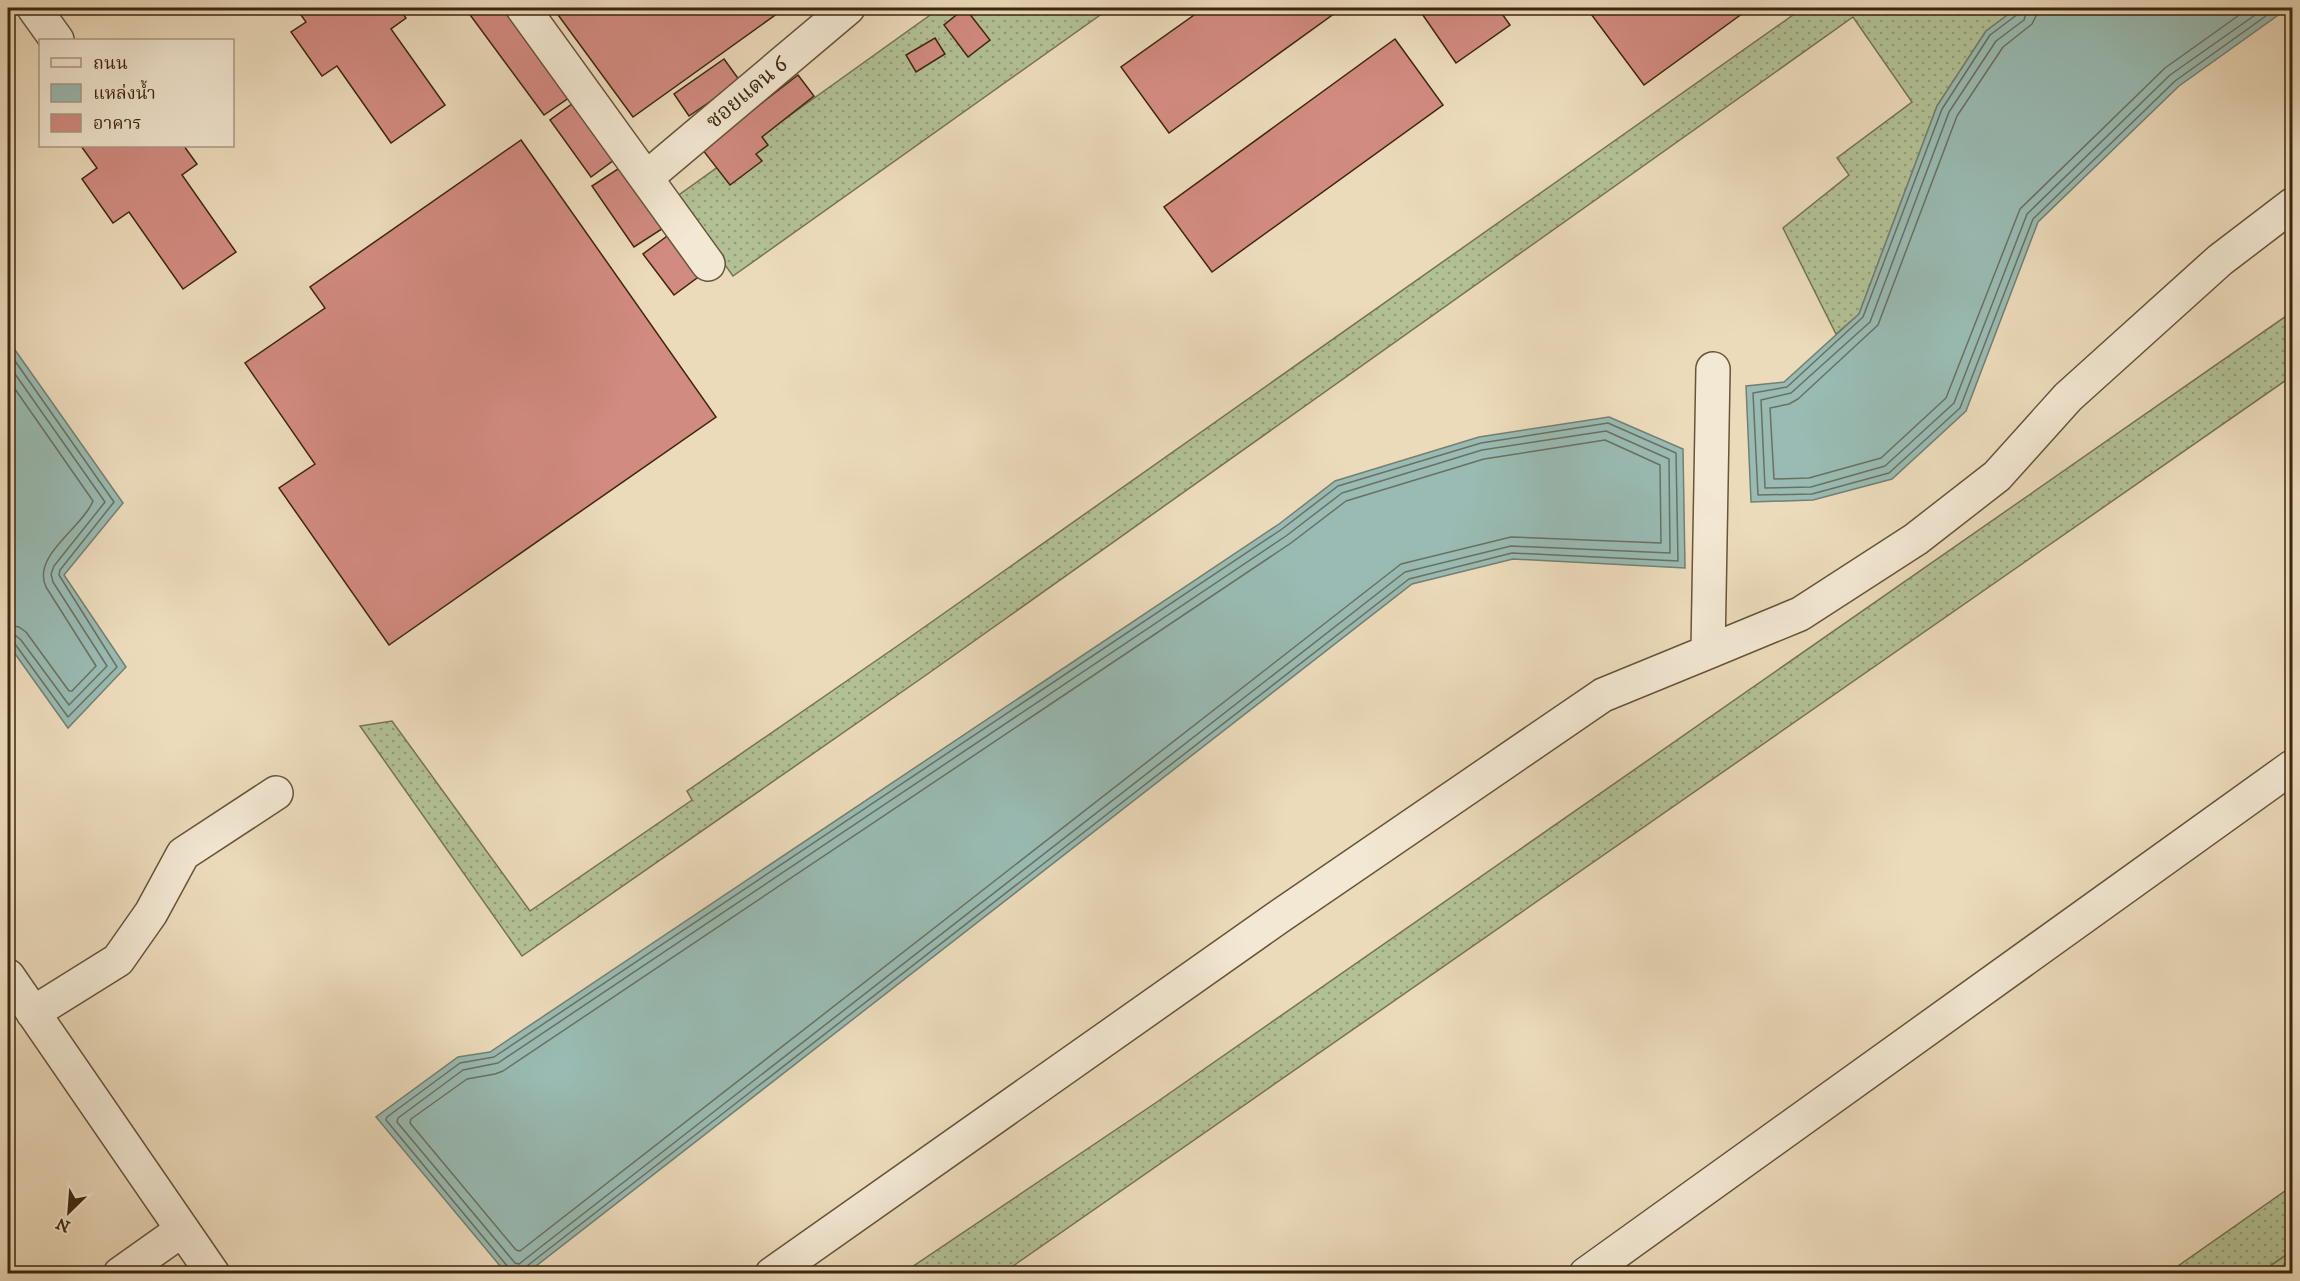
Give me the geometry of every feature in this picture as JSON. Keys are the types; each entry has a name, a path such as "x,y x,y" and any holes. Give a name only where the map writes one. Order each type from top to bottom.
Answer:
{"street":[{"path":"34,8 56,39"},
{"path":"524,8 708,264"},
{"name":"ซอยแดน 6","path":"646,178 848,8"},
{"path":"772,1274 1280,916 1604,695 1800,614 1916,539 1997,476 2068,397 2220,260 2292,205"},
{"path":"1708,652 1713,369"},
{"path":"1586,1274 2292,767"},
{"path":"33,1013 117,960 151,913 183,854 276,793"},
{"path":"8,976 213,1274"},
{"path":"120,1274 182,1230"}],"green space":[{"path":"940,8 1110,8 733,276 676,197"},
{"path":"1803,8 2017,8 1986,31 1937,106 1859,314 1836,334 1783,228 1849,175 1837,158 1912,102 1853,17 929,673 522,956 360,726 392,721 530,911 692,800 687,791 906,640"},
{"path":"2292,312 2292,376 1003,1273 903,1273 1154,1104"},
{"path":"2292,1186 2292,1251 2260,1273 2168,1273"},
{"path":"2292,1251 2292,1273 2260,1273"}],"water":[{"path":"2017,8 2288,8 2179,86 2038,222 1966,411 1892,479 1813,500 1751,502 1746,386 1784,382 1859,314 1937,106 1986,31"},
{"path":"8,340 123,503 64,575 126,667 68,728 8,644"},
{"path":"1609,417 1683,449 1685,568 1513,559 1412,584 527,1273 506,1273 376,1117 458,1057 490,1052 1279,524 1335,481 1479,437"}],"building":[{"path":"296,8 399,8 406,18 391,29 445,105 391,143 337,66 322,76 291,32 306,22"},
{"path":"465,8 512,8 573,95 544,115"},
{"path":"553,8 785,8 633,117"},
{"path":"965,8 990,40 968,57 944,25"},
{"path":"1204,8 1342,8 1169,133 1121,67"},
{"path":"1418,8 1498,8 1510,25 1456,63"},
{"path":"1591,8 1750,8 1644,85 1588,10"},
{"path":"935,38 945,54 916,72 906,55"},
{"path":"1395,39 1443,105 1212,272 1164,207"},
{"path":"724,59 740,81 689,116 674,94"},
{"path":"798,75 814,96 762,137 768,145 756,154 762,161 730,185 702,149"},
{"path":"576,101 618,157 591,177 550,120"},
{"path":"521,140 716,417 389,645 279,488 315,464 245,363 325,308 310,287"},
{"path":"82,147 185,147 197,164 182,175 236,252 183,289 129,212 113,223 82,179 97,168"},
{"path":"627,163 668,225 634,247 592,186"},
{"path":"674,231 705,272 674,295 643,254"}]}
